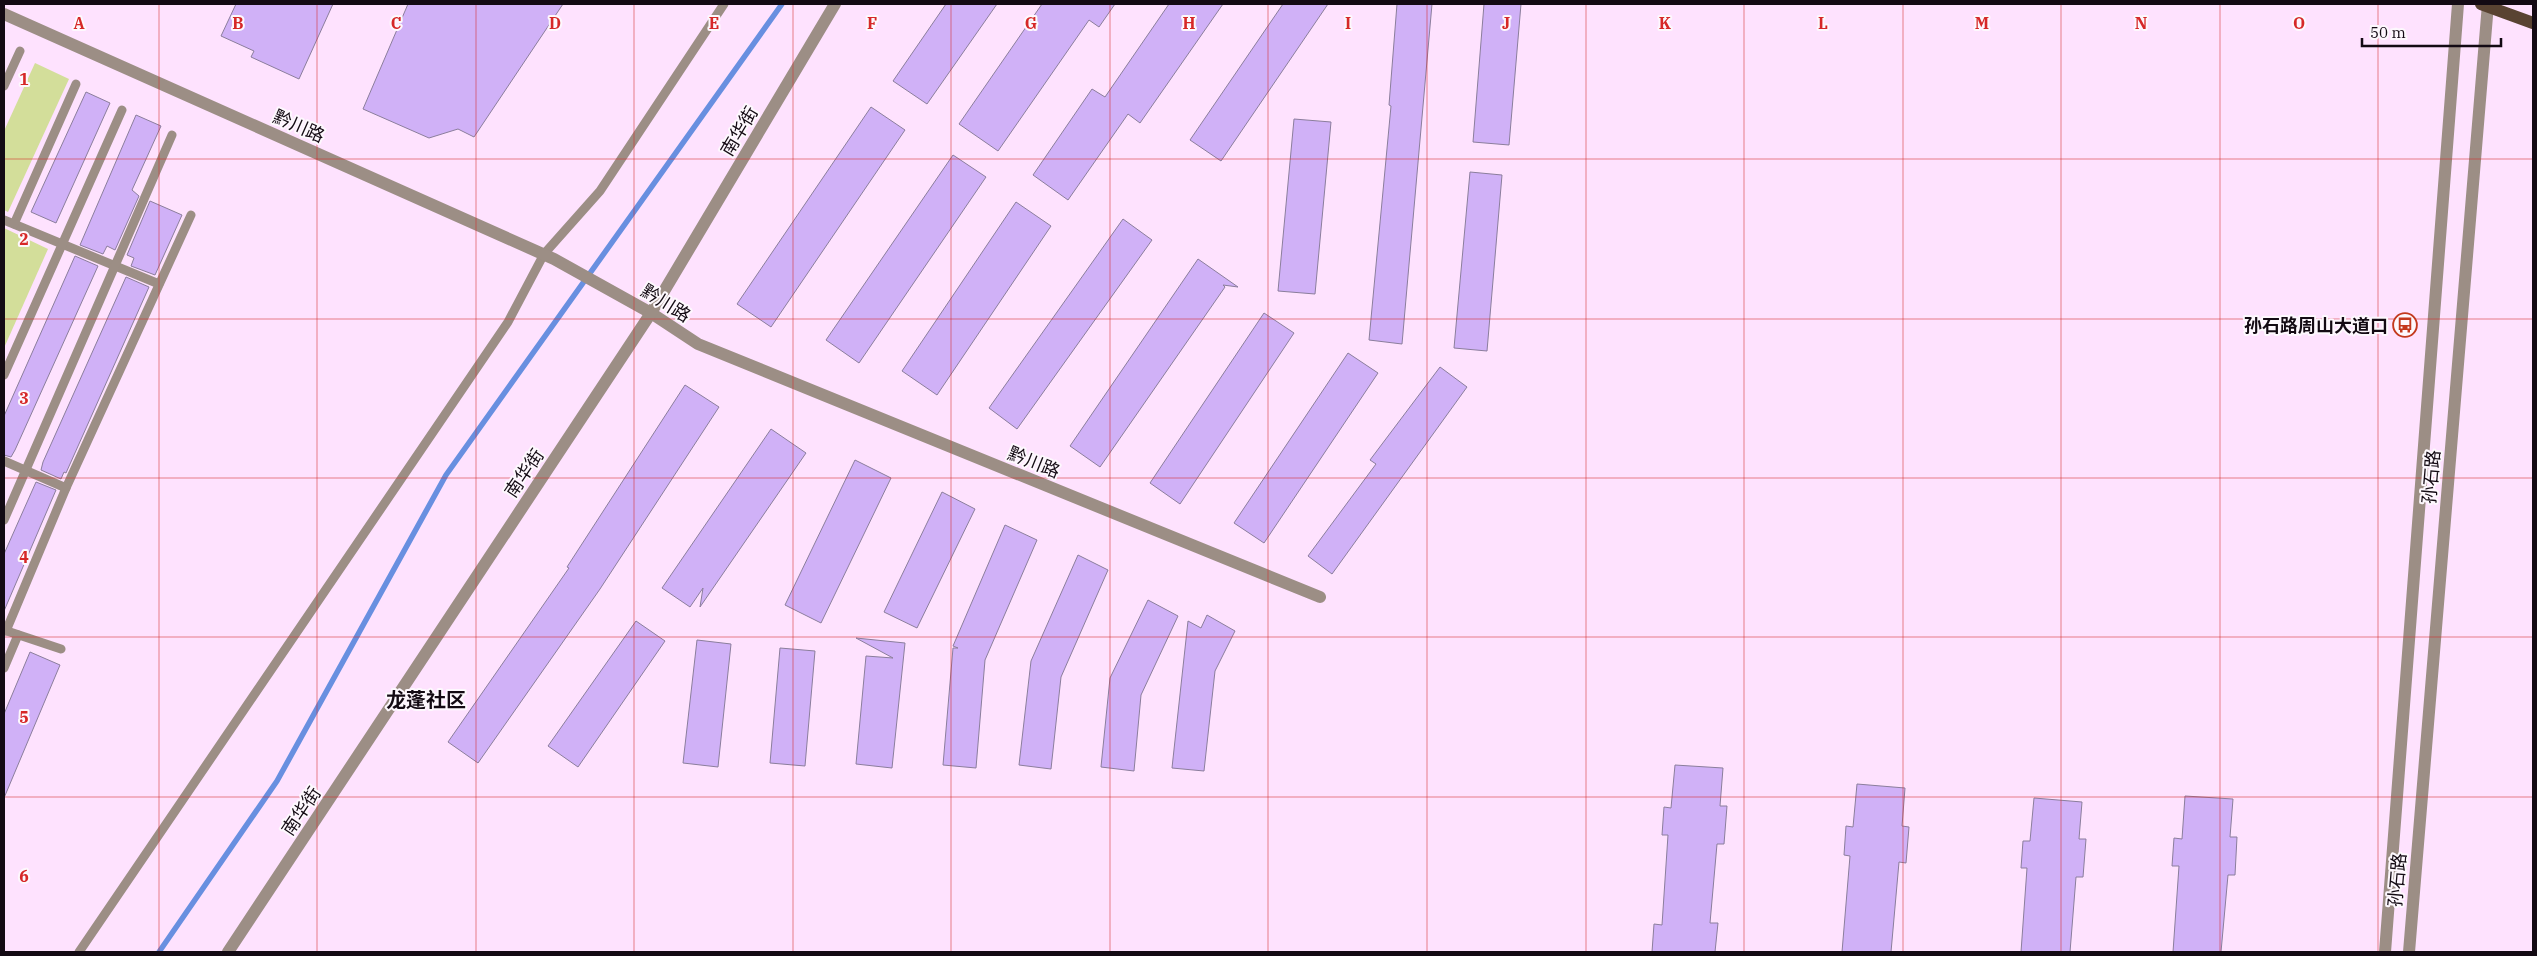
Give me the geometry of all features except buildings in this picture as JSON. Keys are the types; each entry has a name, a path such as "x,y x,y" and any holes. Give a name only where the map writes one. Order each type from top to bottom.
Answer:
{"main road":[{"path":"2486,5 2533,23"}],"street":[{"name":"南华街","path":"228,952 651,314 835,4"},
{"name":"孙石路","path":"2385,952 2458,4"},
{"name":"孙石路","path":"2409,952 2486,5"},
{"name":"黔川路","path":"4,14 549,256 616,293 698,344 1320,597"}],"lane":[{"path":"79,952 508,322 549,256 600,191 724,4"},
{"path":"4,86 20,50"},
{"path":"14,224 76,84"},
{"path":"4,376 122,110"},
{"path":"4,520 172,135"},
{"path":"61,649 5,631 66,488 191,215"},
{"path":"4,220 159,284"},
{"path":"4,461 66,488"},
{"path":"4,668 18,635"}],"green space":[{"path":"35,63 69,79 8,212 4,210 4,131"},
{"path":"4,228 48,249 4,348"}],"waterway":[{"path":"159,952 277,781 446,475 782,4"}],"place":[{"name":"孙石路周山大道口","path":"2405,325"}],"district":[{"name":"龙蓬社区","path":"426,699"}]}
